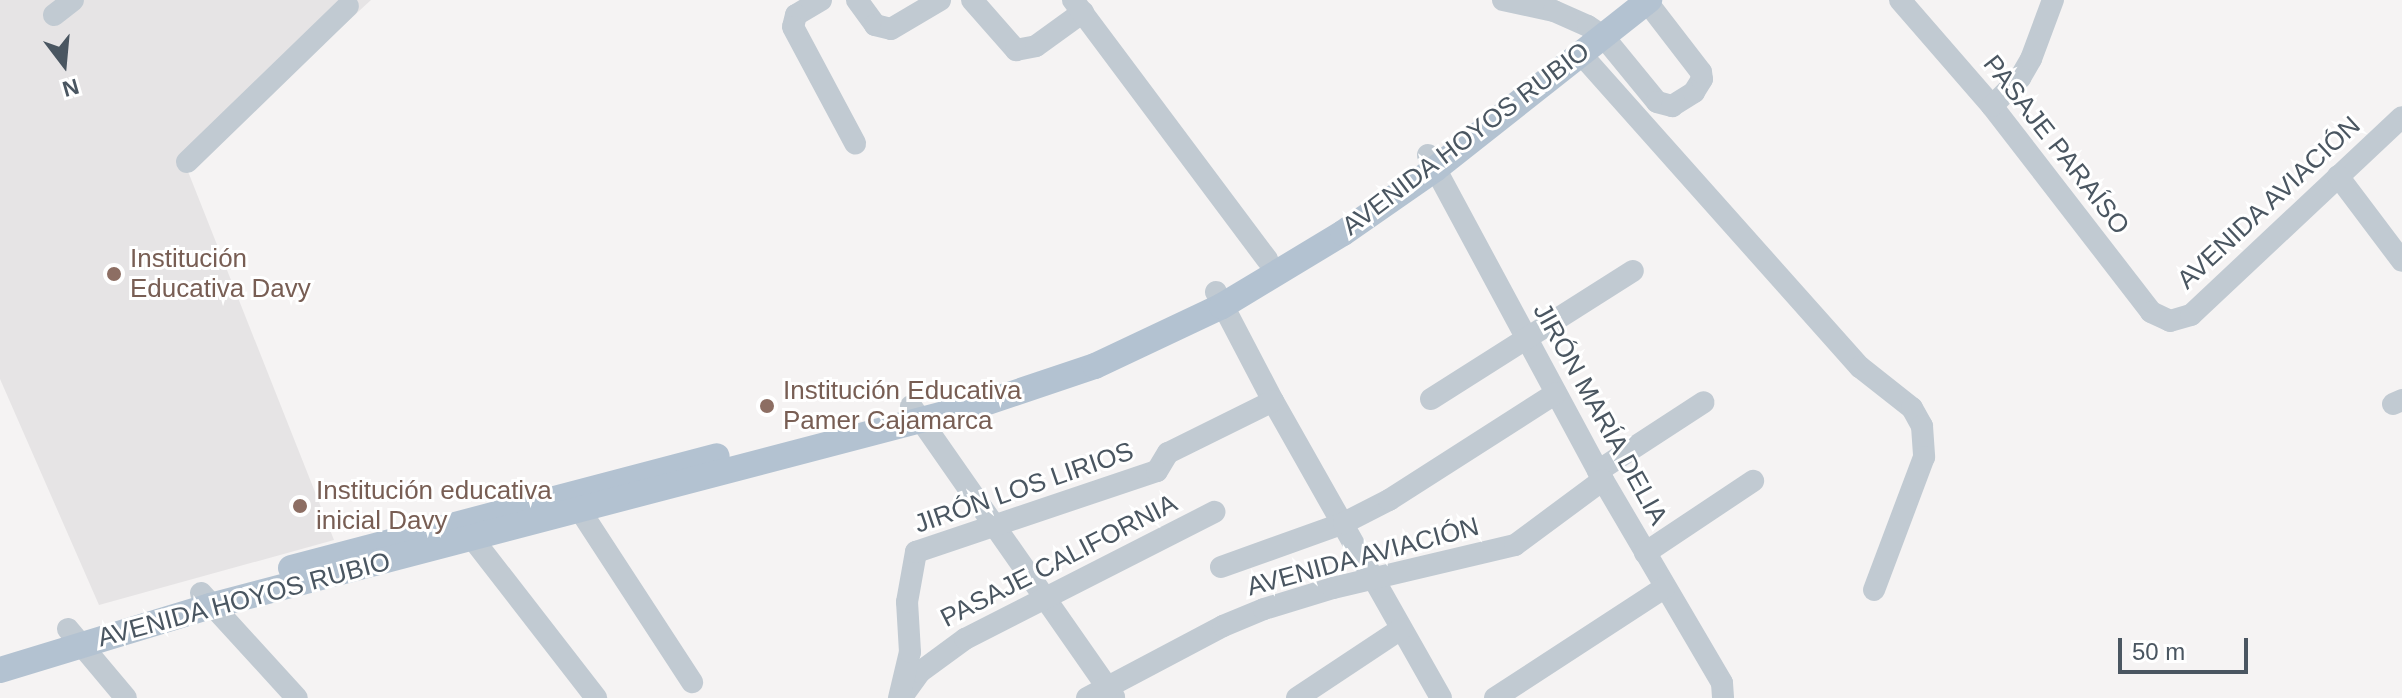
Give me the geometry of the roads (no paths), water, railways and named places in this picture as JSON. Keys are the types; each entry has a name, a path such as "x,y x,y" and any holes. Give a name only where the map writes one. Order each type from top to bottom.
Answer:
{"main road":[{"name":"AVENIDA HOYOS RUBIO","path":"0,652 72,636 1095,366 1343,233 1596,31 1639,1"},
{"name":"AVENIDA HOYOS RUBIO","path":"1219,299 1267,259 1432,162 1580,53 1596,31"},
{"name":"AVENIDA HOYOS RUBIO","path":"0,670 72,636"}],"street":[{"path":"54,15 73,0"},
{"path":"821,0 796,15 793,27 855,143"},
{"path":"857,0 875,25 891,29 940,0"},
{"path":"972,0 1016,50 1036,46 1078,6 1267,259"},
{"path":"1503,0 1554,11 1596,31 1657,102 1678,104 1699,85 1701,72 1639,1"},
{"name":"PASAJE PARAÍSO","path":"1900,0 1992,106 2151,312 2170,321"},
{"path":"1992,106 2020,78 2031,59 2053,0"},
{"path":"187,162 348,6"},
{"path":"1580,53 1860,367 1912,408 1922,426 1924,457 1874,590"},
{"name":"AVENIDA AVIACIÓN","path":"2170,321 2191,315 2401,120"},
{"name":"JIRÓN MARÍA DELIA","path":"1432,162 1600,476 1722,683 1723,698"},
{"path":"2338,176 2402,261"},
{"path":"1431,399 1633,271"},
{"path":"1219,299 1372,579 1441,698"},
{"path":"1221,567 1344,523 1409,488 1556,393"},
{"name":"JIRÓN LOS LIRIOS","path":"900,698 910,652 907,602 914,556 921,549 1157,471 1168,453 1273,401"},
{"name":"AVENIDA AVIACIÓN","path":"1103,694 1223,626 1264,609 1524,542 1600,476 1704,402"},
{"path":"916,413 1044,595 1103,694"},
{"path":"1645,553 1753,481"},
{"path":"575,502 692,682"},
{"name":"PASAJE CALIFORNIA","path":"900,698 920,672 938,656 1044,595 1214,512"},
{"path":"467,531 596,698"},
{"path":"1495,698 1664,588"},
{"path":"206,599 297,698"},
{"path":"1297,698 1401,629"},
{"path":"72,636 126,698"}],"place":[{"name":"Institución Educativa Davy","path":"114,274"},
{"name":"Institución Educativa Pamer Cajamarca","path":"767,406"},
{"name":"Institución educativa inicial Davy","path":"300,506"}]}
